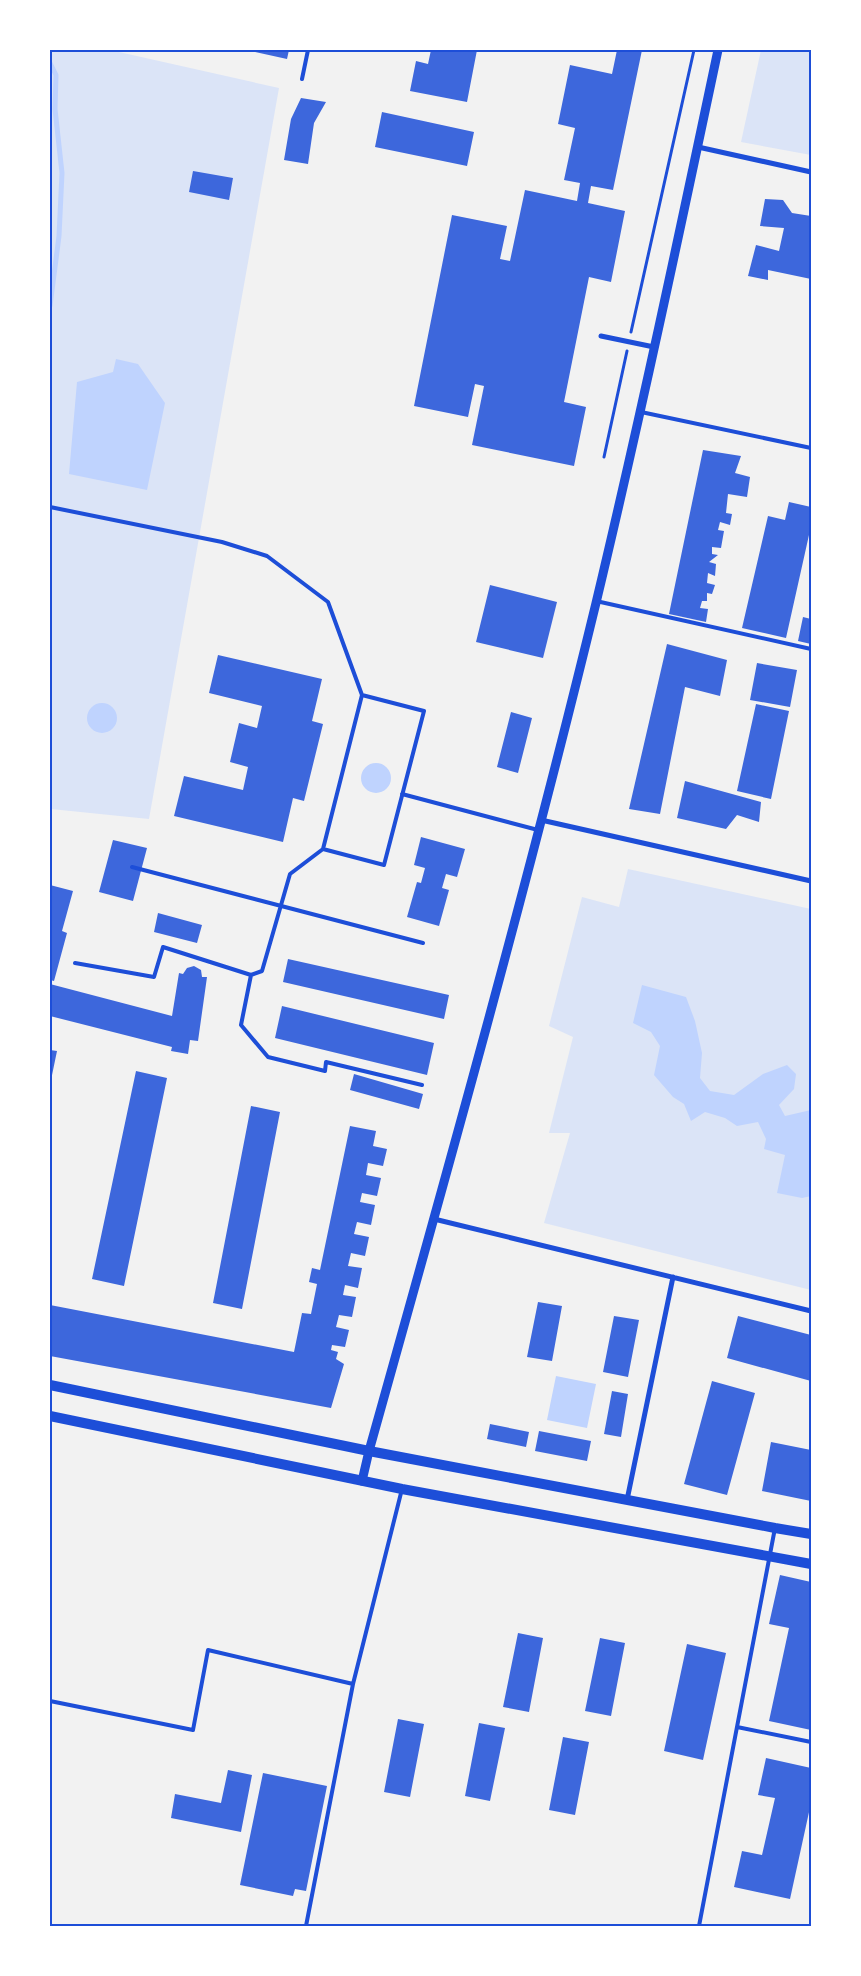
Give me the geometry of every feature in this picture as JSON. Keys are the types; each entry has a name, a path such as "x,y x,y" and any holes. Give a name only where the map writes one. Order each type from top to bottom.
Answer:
{"main road":[{"path":"50,1385 369,1451 811,1534"},
{"path":"50,1416 402,1489 811,1564"}],"street":[{"path":"362,1481 538,830 596,601 654,347 718,50"},
{"path":"698,147 811,172"},
{"path":"601,336 654,347"},
{"path":"540,820 811,881"},
{"path":"434,1219 811,1311"},
{"path":"626,1500 673,1277"}],"lane":[{"path":"302,79 308,50"},
{"path":"639,412 811,448"},
{"path":"50,508 222,542 267,556 328,602 362,695 324,849 290,874 262,970 252,975 163,947 154,977 75,963"},
{"path":"596,601 811,649"},
{"path":"324,849 384,865 424,711 362,695"},
{"path":"402,794 538,830"},
{"path":"132,867 423,943"},
{"path":"252,975 241,1025 268,1057 324,1071 326,1062 422,1085"},
{"path":"306,1926 353,1684 402,1489"},
{"path":"700,1926 768,1557 775,1528"},
{"path":"50,1701 193,1730 208,1650 353,1684"},
{"path":"737,1727 811,1742"}],"path":[{"path":"604,456 694,50"}],"shaded area":[{"path":"50,50 110,50 279,88 149,819 51,809 50,811"},
{"path":"761,50 811,50 811,155 741,142"},
{"path":"628,869 811,909 811,1290 544,1223 570,1133 549,1133 573,1037 549,1026 582,897 619,907"}],"water":[{"path":"116,359 138,364 165,403 147,490 69,474 77,382 113,372"},
{"path":"102,703 113,707 117,718 113,729 102,733 91,729 87,718 91,707"},
{"path":"376,763 387,767 391,778 387,789 376,793 365,789 361,778 365,767"},
{"path":"642,985 686,997 695,1021 702,1053 700,1078 710,1091 734,1095 763,1074 787,1065 796,1074 794,1089 779,1105 785,1116 811,1110 811,1196 802,1198 777,1193 785,1155 764,1149 766,1139 758,1122 737,1126 725,1118 705,1112 691,1121 684,1104 673,1097 654,1075 660,1046 651,1032 633,1023"},
{"path":"556,1376 596,1384 587,1428 547,1420"}],"building":[{"path":"246,50 289,50 287,59"},
{"path":"431,50 477,50 467,102 410,91 416,61 428,64"},
{"path":"617,50 642,50 613,190 591,186 588,203 625,211 611,282 589,277 564,402 586,407 574,466 472,445 484,386 475,384 468,417 414,406 452,215 507,226 500,259 510,261 525,190 577,201 580,183 564,180 575,128 558,124 570,65 612,74"},
{"path":"301,98 326,102 314,123 308,164 284,160 291,119"},
{"path":"382,112 474,132 467,166 375,147"},
{"path":"193,171 233,178 229,200 189,192"},
{"path":"765,199 783,200 792,213 811,216 811,279 768,270 768,280 748,276 756,245 779,251 784,228 760,226"},
{"path":"703,450 741,456 735,473 750,477 747,497 728,494 726,513 732,514 730,525 720,522 718,530 724,531 721,548 712,547 712,554 718,555 709,562 716,564 715,576 708,573 707,583 715,585 712,594 707,593 707,601 702,601 700,608 708,609 706,622 669,614"},
{"path":"789,502 811,507 811,526 786,638 742,628 768,516 785,520"},
{"path":"490,585 557,602 543,658 476,642"},
{"path":"803,617 811,619 811,644 798,641"},
{"path":"667,644 727,660 720,696 685,687 660,814 629,809"},
{"path":"218,655 322,679 312,721 323,724 304,801 293,798 283,842 174,816 184,776 243,790 248,767 230,762 239,723 257,728 262,706 209,693"},
{"path":"757,663 797,670 790,707 750,700"},
{"path":"756,704 789,711 771,799 737,791"},
{"path":"511,712 532,718 518,773 497,767"},
{"path":"685,781 761,802 759,822 737,815 726,829 677,818"},
{"path":"421,837 465,849 457,877 446,874 442,888 449,890 439,926 407,917 417,882 421,883 425,868 414,865"},
{"path":"113,840 147,848 133,901 99,892"},
{"path":"50,885 73,891 62,931 67,933 54,981 50,980"},
{"path":"158,913 202,925 197,943 154,932"},
{"path":"288,959 449,995 444,1019 283,982"},
{"path":"194,966 201,970 202,977 207,977 198,1041 190,1040 188,1054 171,1051 172,1047 50,1016 50,984 172,1016 179,973 183,974 187,968"},
{"path":"282,1006 434,1043 427,1075 275,1038"},
{"path":"50,1050 57,1051 51,1080 50,1080"},
{"path":"136,1071 167,1078 124,1286 92,1279"},
{"path":"354,1074 423,1094 419,1109 350,1090"},
{"path":"251,1106 280,1112 242,1309 213,1303"},
{"path":"350,1126 376,1131 373,1146 387,1149 383,1166 368,1163 366,1175 381,1178 377,1196 362,1193 360,1202 375,1205 371,1225 357,1222 354,1234 369,1237 365,1256 351,1253 348,1266 362,1268 358,1288 345,1285 343,1295 356,1297 352,1317 339,1315 336,1327 349,1330 345,1347 332,1345 331,1350 338,1352 336,1359 344,1364 331,1408 50,1356 50,1305 294,1352 302,1313 311,1314 317,1284 309,1282 312,1268 320,1270"},
{"path":"538,1302 562,1306 552,1361 527,1357"},
{"path":"614,1316 639,1320 628,1377 603,1372"},
{"path":"738,1316 811,1335 811,1381 727,1358"},
{"path":"712,1381 755,1393 727,1495 684,1484"},
{"path":"612,1391 628,1394 621,1437 604,1434"},
{"path":"490,1424 529,1432 526,1447 487,1439"},
{"path":"539,1431 591,1441 587,1461 535,1451"},
{"path":"771,1442 811,1450 811,1501 762,1491"},
{"path":"780,1575 811,1582 811,1730 769,1721 789,1628 769,1624"},
{"path":"518,1633 543,1638 529,1712 503,1707"},
{"path":"600,1638 625,1643 611,1716 585,1711"},
{"path":"687,1644 726,1653 703,1760 664,1751"},
{"path":"398,1719 424,1724 410,1797 384,1792"},
{"path":"479,1723 505,1728 490,1801 465,1796"},
{"path":"563,1737 589,1742 575,1815 549,1810"},
{"path":"766,1758 811,1768 811,1803 790,1899 734,1887 742,1851 762,1855 775,1798 758,1795"},
{"path":"228,1770 252,1775 241,1832 171,1818 175,1794 221,1803"},
{"path":"263,1773 327,1786 306,1891 295,1889 293,1896 240,1885"}],"waterway":[{"path":"50,63 56,75 55,109 62,173 59,236 50,306"}]}
